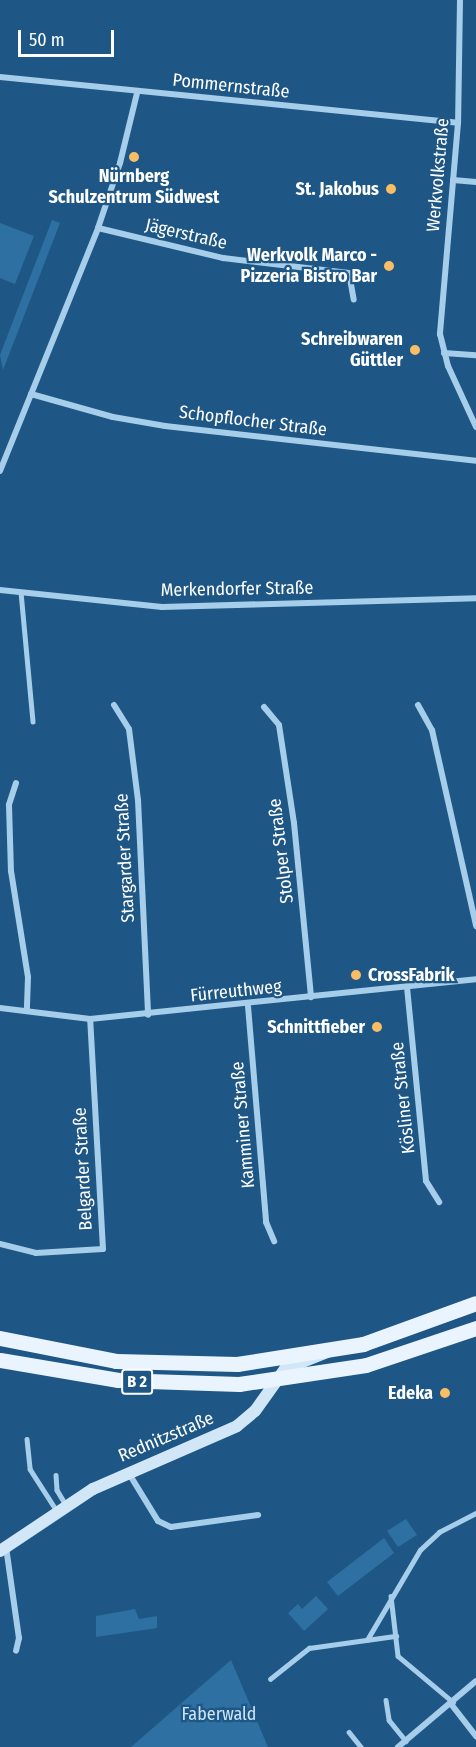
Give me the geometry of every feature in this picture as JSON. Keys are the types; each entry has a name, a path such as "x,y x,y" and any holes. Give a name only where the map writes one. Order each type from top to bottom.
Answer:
{"main road":[{"name":"B 2","path":"0,1338 99,1359 164,1365 237,1364 328,1352 399,1333 476,1304"},
{"name":"B 2","path":"0,1360 150,1383 206,1385 276,1381 377,1362 476,1328"},
{"name":"Rednitzstraße","path":"3,1548 62,1508 128,1472 237,1426 255,1412 285,1369 328,1352"}],"street":[{"name":"Werkvolkstraße","path":"460,0 458,123 440,334 444,353 476,427"},
{"name":"Pommernstraße","path":"0,77 137,93 458,123"},
{"path":"0,471 98,228 120,163 137,93"},
{"path":"453,180 476,182"},
{"name":"Jägerstraße","path":"98,228 223,258 349,273 354,300"},
{"path":"444,353 476,355"},
{"name":"Schopflocher Straße","path":"31,394 113,417 165,426 476,461"},
{"name":"Merkendorfer Straße","path":"0,590 162,607 476,597"},
{"name":"Stargarder Straße","path":"114,705 129,729 138,800 148,1015"},
{"path":"418,705 432,730 476,926"},
{"name":"Stolper Straße","path":"264,707 279,725 294,823 311,997"},
{"path":"16,783 9,805 11,871 28,977 27,1011"},
{"name":"Fürreuthweg","path":"0,1008 90,1019 248,1006 476,979"},
{"name":"Kösliner Straße","path":"407,987 426,1181 439,1202"},
{"name":"Kamminer Straße","path":"248,1006 266,1222 274,1241"},
{"name":"Belgarder Straße","path":"0,1245 36,1253 103,1249 90,1019"},
{"path":"128,1472 158,1521 171,1527 258,1515"},
{"name":"Rednitzstraße","path":"3,1548 19,1638 16,1651"},
{"path":"398,1747 476,1681"},
{"path":"452,1703 476,1736"}],"lane":[{"path":"21,592 33,721"},
{"path":"27,1439 30,1469 62,1508"},
{"path":"56,1475 62,1508"},
{"path":"367,1640 391,1594 420,1550 439,1532 476,1513"},
{"path":"391,1594 398,1656 452,1703"},
{"path":"270,1679 309,1648 396,1636"},
{"path":"386,1700 389,1720 406,1741"},
{"path":"349,1732 361,1747"}],"green space":[{"path":"52,220 60,223 3,370 0,355"},
{"path":"0,223 34,236 15,284 0,278"},
{"path":"406,1519 417,1535 398,1547 387,1531"},
{"path":"384,1538 394,1553 338,1596 327,1582"},
{"path":"316,1596 328,1609 304,1631 288,1613 298,1604 302,1609"},
{"path":"135,1609 139,1619 157,1616 157,1628 96,1637 96,1616"},
{"name":"Faberwald","path":"231,1660 268,1747 131,1747"}],"place":[{"name":"Nürnberg Schulzentrum Südwest","path":"134,157"},
{"name":"St. Jakobus","path":"391,189"},
{"name":"Werkvolk Marco - Pizzeria Bistro Bar","path":"389,266"},
{"name":"Schreibwaren Güttler","path":"415,350"},
{"name":"CrossFabrik","path":"356,975"},
{"name":"Schnittfieber","path":"377,1027"},
{"name":"Edeka","path":"445,1393"}]}
